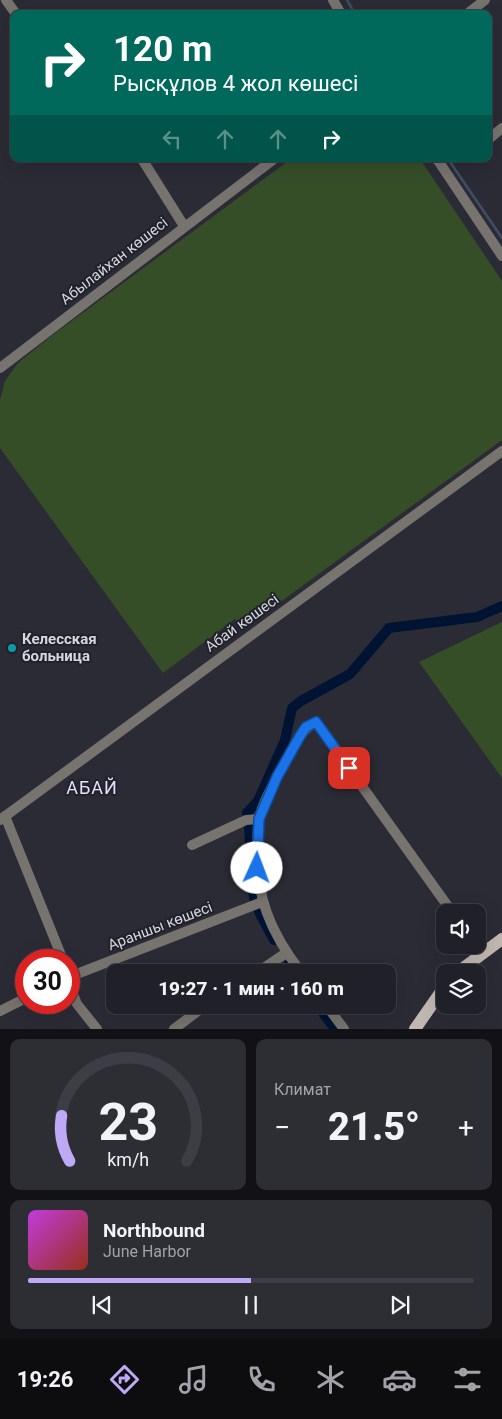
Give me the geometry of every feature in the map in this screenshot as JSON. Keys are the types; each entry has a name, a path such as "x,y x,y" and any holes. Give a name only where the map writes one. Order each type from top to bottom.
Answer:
{"main road":[{"path":"486,945 502,938"},
{"path":"465,964 474,954"},
{"path":"415,1029 436,999"}],"street":[{"path":"471,10 485,0"},
{"path":"492,136 502,128"},
{"name":"Абылайхан көшесі","path":"2,364 184,226 144,162"},
{"path":"184,226 270,162"},
{"path":"439,162 502,256"},
{"name":"Абай көшесі","path":"3,818 502,451"},
{"path":"295,964 286,953 262,902 257,868 259,819 277,777 300,736 306,727 316,722 446,904"},
{"path":"3,818 58,949"},
{"path":"192,845 246,820 259,819"},
{"name":"Араншы көшесі","path":"80,975 262,902"},
{"path":"270,964 286,953"},
{"path":"0,1011 15,1004"},
{"path":"80,1007 97,1029"},
{"path":"174,1029 194,1014"},
{"path":"333,1014 344,1029"}],"green space":[{"path":"287,162 422,162 502,281 502,440 242,630 235,619 163,673 0,448 0,400 5,381 18,363 50,337"},
{"path":"502,622 502,778 419,662"}],"waterway":[{"path":"347,0 353,10"},
{"path":"450,162 502,238"},
{"path":"247,813 258,801 285,740 292,708 350,674 389,628 477,617 502,606"},
{"path":"249,827 254,898"},
{"path":"259,912 274,940"},
{"path":"324,1014 335,1029"}],"place":[{"name":"Келесская больница","path":"12,648"}],"district":[{"name":"АБАЙ","path":"92,788"}],"route":[{"path":"257,868 259,819 277,777 306,727 316,722 349,768"}]}
